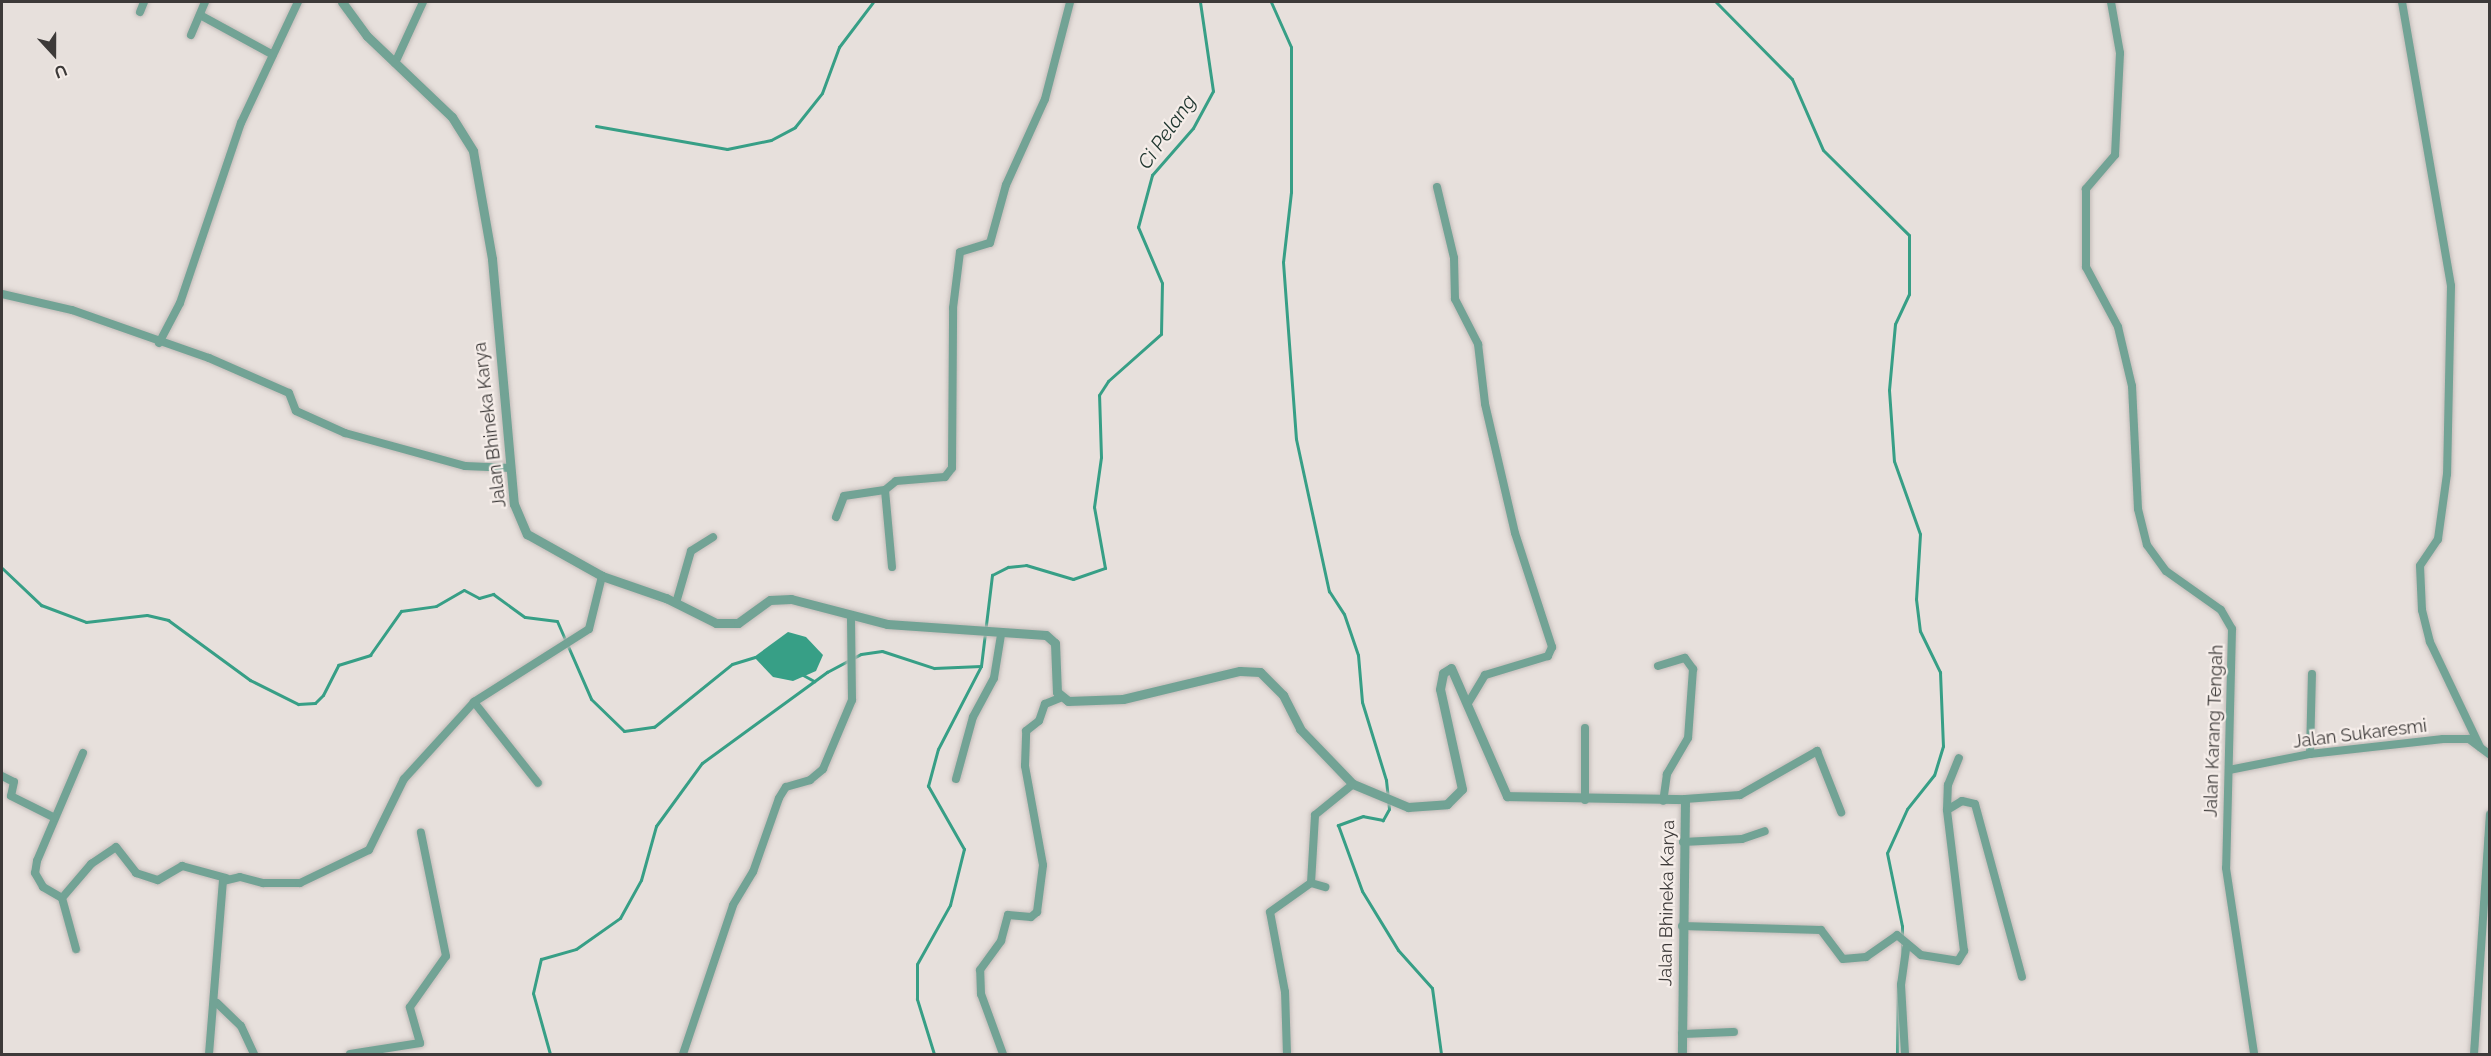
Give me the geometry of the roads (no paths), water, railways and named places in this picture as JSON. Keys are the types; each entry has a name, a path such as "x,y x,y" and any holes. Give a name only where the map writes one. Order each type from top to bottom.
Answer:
{"street":[{"path":"140,12 144,2"},
{"path":"191,35 206,2"},
{"path":"159,342 180,303 237,133 298,2"},
{"name":"Jalan Bhineka Karya","path":"342,2 395,63 452,117 475,157 492,259 514,504 524,531 602,576 676,603 721,624 742,621 775,599 802,600 850,616 1001,635 1053,639 1060,698 1101,702 1240,671 1260,672 1283,695 1300,729 1353,784 1408,807 1453,801 1462,785 1440,689 1448,668 1456,672 1507,796 1585,800 1685,799 1682,1054"},
{"path":"395,63 423,2"},
{"path":"836,517 844,496 885,490 896,481 945,477 952,471 953,308 960,252 990,243 1006,185 1045,99 1070,2"},
{"name":"Jalan Karang Tengah","path":"2111,2 2120,60 2115,155 2086,189 2086,267 2118,327 2132,386 2138,509 2147,545 2166,571 2230,621 2226,868 2254,1054"},
{"path":"2402,2 2451,286 2447,474 2438,539 2420,566 2421,600 2430,642 2480,747"},
{"path":"200,15 273,55"},
{"path":"1437,187 1454,258 1455,298 1478,344 1483,396 1515,533 1552,647 1548,656 1495,669 1468,703"},
{"path":"2,294 72,310 279,387 291,396 296,411 345,433 465,466 511,468"},
{"path":"885,490 892,567"},
{"path":"676,603 691,551 713,537"},
{"path":"62,898 91,864 116,847 136,873 158,880 167,870 185,866 226,878 300,883 369,850 404,779 474,702 584,634 594,617 602,576"},
{"path":"683,1054 733,904 753,872 779,798 786,787 810,780 823,769 852,700 850,616"},
{"path":"956,779 973,717 994,678 1001,635"},
{"path":"1658,666 1685,658 1693,669 1688,738 1665,778 1663,801"},
{"path":"2310,754 2312,674"},
{"path":"1003,1054 981,994 980,970 998,948 1008,915 1031,917 1037,912 1043,865 1025,766 1026,731 1039,721 1045,705 1060,698"},
{"path":"474,702 538,783"},
{"path":"1585,728 1585,800"},
{"name":"Jalan Sukaresmi","path":"2229,770 2310,754 2463,738 2490,755"},
{"path":"1685,799 1740,795 1817,751 1841,812"},
{"path":"76,949 62,898 43,887 35,873 55,818 83,753"},
{"path":"1682,926 1821,930 1843,959 1866,957 1893,936 1906,948 1947,963 1962,956 1947,810 1948,785 1959,758"},
{"path":"2,776 14,783 11,796 55,818"},
{"path":"1311,883 1315,815 1353,784"},
{"path":"1947,810 1962,801 1975,804 2022,977"},
{"path":"2474,1054 2490,815"},
{"path":"1683,842 1742,839 1765,831"},
{"path":"350,1054 420,1043 410,1007 446,956 421,833"},
{"path":"209,1054 217,1003 214,948 219,890 226,878"},
{"path":"1311,883 1325,887"},
{"path":"1287,1054 1285,992 1270,912 1311,883"},
{"path":"1905,1054 1901,985 1906,948"},
{"path":"217,1003 241,1026 254,1054"},
{"path":"1682,1034 1734,1032"}],"waterway":[{"path":"596,126 727,149 771,140 795,127 822,93 839,47 873,2"},
{"name":"Ci Pelang","path":"550,1054 533,993 541,959 576,949 620,918 641,880 656,826 702,763 827,672 861,654 882,651 934,668 981,666 992,575 1008,567 1026,565 1073,579 1105,568 1094,507 1101,457 1099,395 1108,381 1161,334 1162,283 1138,227 1152,175 1193,128 1213,91 1200,2"},
{"path":"1271,2 1291,47 1291,192 1283,262 1296,439 1329,591 1344,614 1358,655 1362,702 1386,780 1389,809 1383,820 1363,816 1338,825 1362,891 1398,950 1432,988 1441,1054"},
{"path":"1716,2 1792,79 1823,150 1909,235 1909,294 1895,324 1889,390 1894,461 1920,534 1916,599 1920,631 1940,672 1943,746 1934,775 1907,809 1887,853 1902,926 1902,955"},
{"path":"2,568 41,605 86,622 147,615 168,620 250,680 298,704 315,703 323,695 338,665 370,655 401,611 436,606 464,590 479,598 493,594 525,617 557,621 591,699 624,731 654,727 732,664 755,657"},
{"path":"934,1054 917,999 917,964 950,905 964,849 928,786 938,749 981,666"},
{"path":"803,675 814,681"},
{"path":"1897,1054 1898,982"}]}
